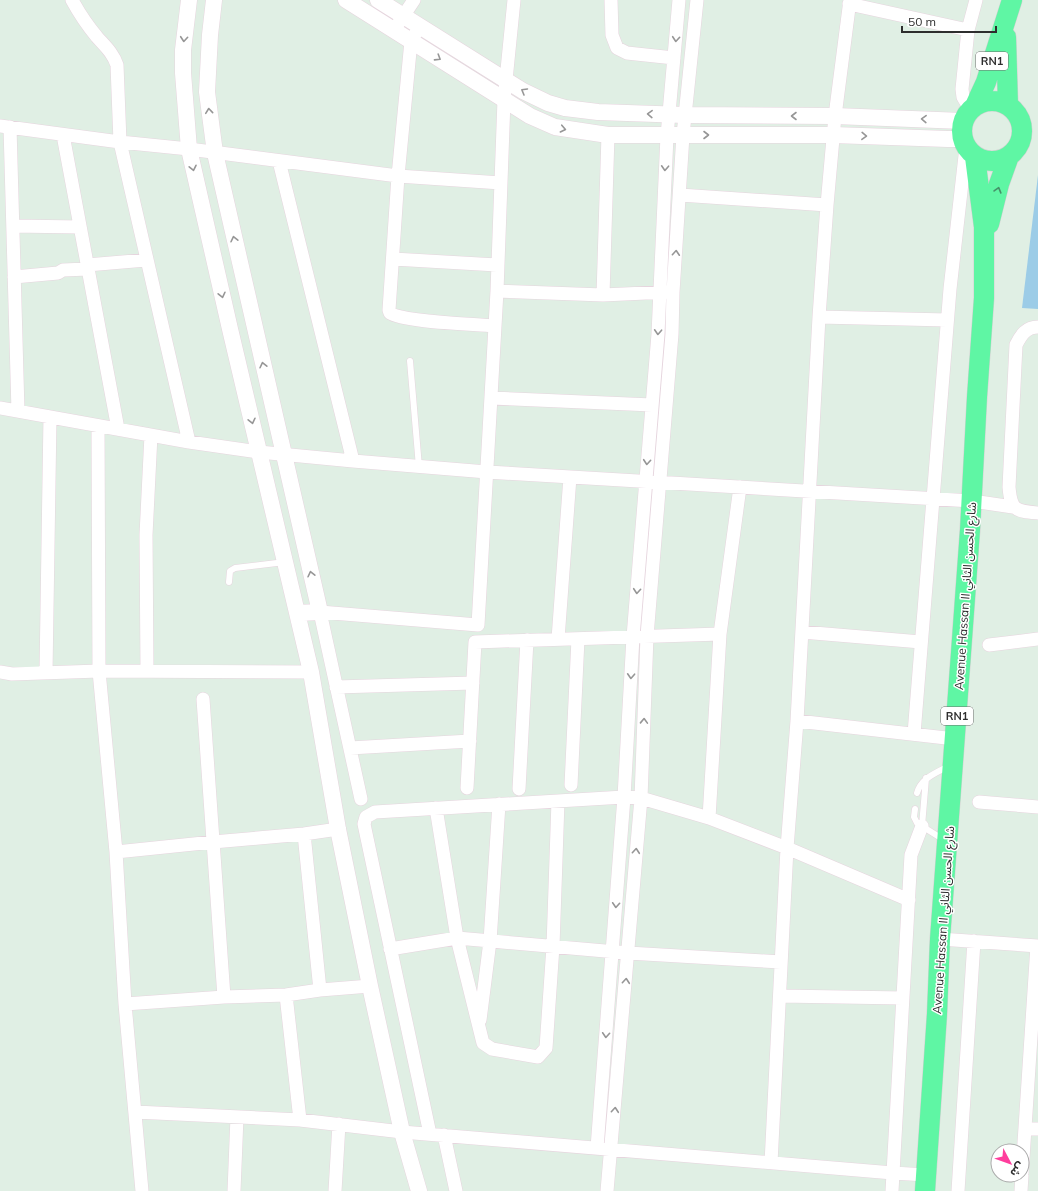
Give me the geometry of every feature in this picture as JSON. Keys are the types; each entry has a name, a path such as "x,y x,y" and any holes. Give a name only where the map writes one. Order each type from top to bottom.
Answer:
{"main road":[{"name":"RN1","path":"1009,8 1006,57 1008,105 1015,111 1020,120 1022,130 1021,140 1016,149 1009,156"},
{"name":"RN1","path":"969,130 1009,8"},
{"path":"1008,105 995,100 981,102 969,130 982,160 996,161 1009,156"},
{"name":"Avenue Hassan II شارع الحسن الثاني","path":"925,1183 937,1014 940,939 972,501 984,298 985,241 981,198 969,130"},
{"name":"Avenue Hassan II شارع الحسن الثاني","path":"985,241 995,198 1009,156"}],"street":[{"path":"72,0 81,16 114,57 118,80 120,142 146,260 190,442"},
{"path":"189,0 183,50 183,73 189,150 297,613 310,672 338,829 370,986 402,1132 419,1191"},
{"path":"214,0 210,35 207,92 215,153 320,612 361,799"},
{"path":"346,0 530,116 556,127 608,135 833,135 948,139 969,130"},
{"path":"378,0 535,97 548,103 566,108 598,112 669,115 835,116 969,130"},
{"path":"394,30 414,0"},
{"path":"297,613 320,612 478,625 497,290 504,100 514,0"},
{"path":"611,0 612,36 617,48 627,53 674,58"},
{"path":"597,1148 624,797 633,637 660,293 667,136 679,0"},
{"path":"608,1191 641,798 647,636 672,334 673,292 683,135 697,0"},
{"path":"914,734 947,320 969,130 962,97 962,89 968,30 976,0"},
{"path":"771,1163 787,848 797,721 819,317 833,135 850,2 968,30"},
{"path":"420,26 411,41 398,176 389,310 392,314 413,319 494,326"},
{"path":"18,411 12,226 5,126 63,135 398,176 501,183"},
{"path":"63,135 118,429"},
{"path":"603,295 608,135"},
{"path":"279,161 353,461"},
{"path":"680,195 827,205"},
{"path":"12,226 80,227"},
{"path":"393,259 497,266"},
{"path":"14,277 58,273 63,270 146,260"},
{"path":"497,290 603,295 673,292"},
{"path":"819,317 947,320"},
{"path":"1013,507 1010,499 1009,487 1016,346 1025,330 1038,326"},
{"path":"491,398 652,405"},
{"path":"0,408 190,442 259,452 487,472 972,501 1013,507 1019,510 1038,513"},
{"path":"46,673 50,417"},
{"path":"98,426 99,671 116,852 125,1004 142,1191"},
{"path":"147,671 146,535 151,435"},
{"path":"558,639 570,477"},
{"path":"709,818 720,634 740,487"},
{"path":"802,632 921,642"},
{"path":"467,788 475,642 720,634"},
{"path":"571,785 578,638"},
{"path":"519,789 527,640"},
{"path":"990,646 1038,640"},
{"path":"0,672 12,674 99,671 310,672"},
{"path":"336,687 473,683"},
{"path":"202,699 224,997"},
{"path":"797,721 955,739"},
{"path":"350,748 470,741"},
{"path":"430,1134 364,824 366,817 375,812 624,797 641,798 709,818 787,848 908,900"},
{"path":"436,808 457,938 483,1043 492,1049 538,1057 546,1048 553,946 558,801"},
{"path":"979,802 1038,807"},
{"path":"479,1028 490,941 499,804"},
{"path":"892,1191 911,855 922,826"},
{"path":"116,852 304,834 338,829"},
{"path":"304,834 320,990"},
{"path":"390,949 457,938 612,952 781,962"},
{"path":"940,939 1038,946 1024,1143"},
{"path":"958,1191 974,941"},
{"path":"125,1004 224,997 286,995 320,990 370,986"},
{"path":"286,995 300,1120"},
{"path":"780,996 903,998"},
{"path":"135,1112 300,1120 402,1132 893,1173 925,1183"},
{"path":"234,1191 237,1117"},
{"path":"335,1191 339,1124"},
{"path":"1025,1128 1038,1130"},
{"path":"444,1135 456,1191"}],"lane":[{"path":"410,361 419,467"},
{"path":"229,582 230,570 235,568 284,562"},
{"path":"917,793 920,785 926,778 954,763"},
{"path":"922,826 926,778"},
{"path":"915,809 915,820 948,842"}],"shaded area":[{"path":"1038,175 1038,309 1022,308"}]}
